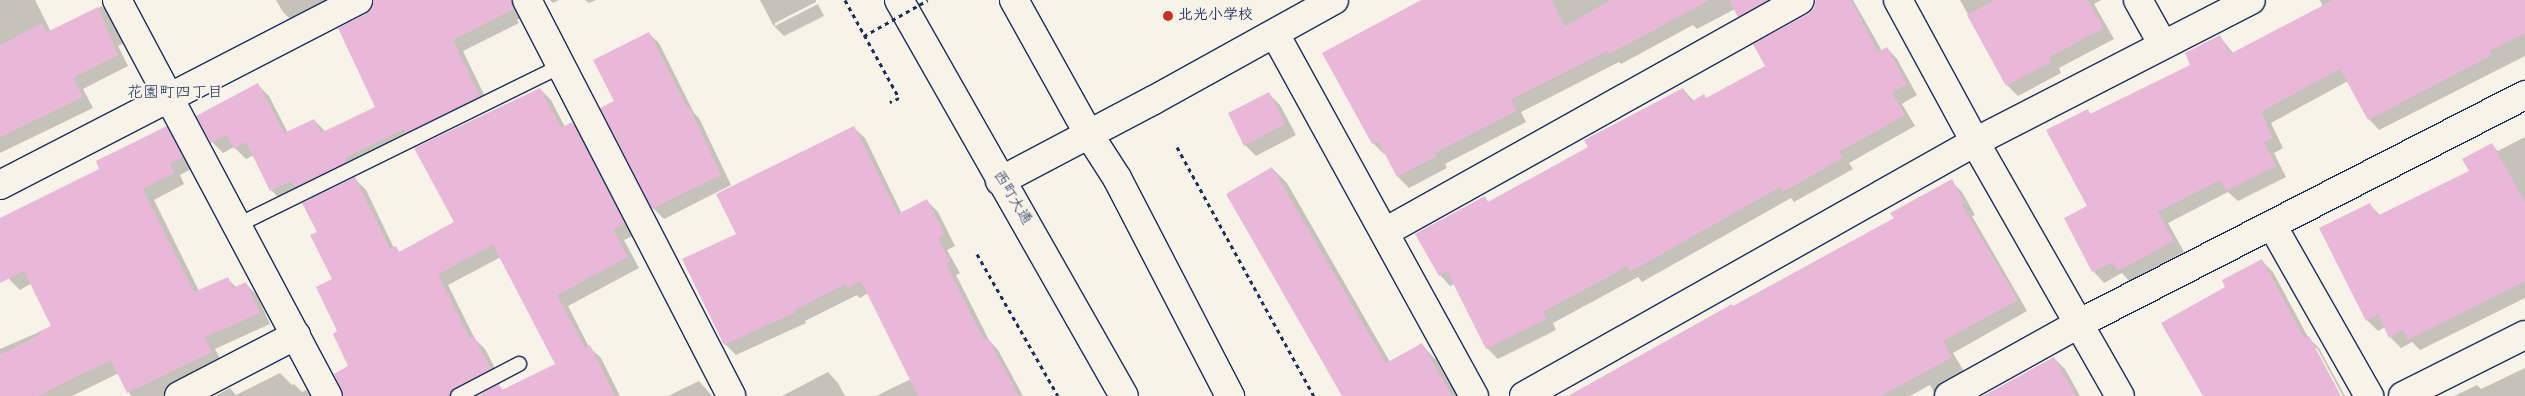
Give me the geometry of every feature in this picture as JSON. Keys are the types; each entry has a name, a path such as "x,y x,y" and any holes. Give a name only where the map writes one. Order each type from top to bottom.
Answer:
{"street":[{"path":"117,0 328,396"},
{"path":"0,185 358,0"},
{"path":"527,0 731,396"},
{"name":"西町大通","path":"900,0 1000,181 1029,225 1124,396"},
{"path":"1014,0 1088,134 1117,178 1230,396"},
{"path":"1000,181 1275,34 1334,0"},
{"path":"1385,232 1800,0"},
{"path":"1898,0 1975,142 2120,396"},
{"path":"2138,0 2163,45"},
{"path":"1524,396 1975,142 2251,0"},
{"path":"1275,34 1474,396"},
{"path":"1949,396 2080,323 2525,95"},
{"path":"2272,224 2369,396"},
{"path":"179,396 296,335"},
{"path":"2403,396 2525,335"}],"lane":[{"path":"236,226 561,66"},
{"path":"458,396 519,364"}],"path":[{"path":"845,0 899,98 890,102"},
{"path":"864,36 928,0"},
{"path":"1177,147 1314,396"},
{"path":"977,254 1058,396"}],"building":[{"path":"374,0 511,0 514,9 453,40 480,96 406,133 404,129 345,158 347,162 295,187 291,181 270,191 246,142 234,149 226,135 211,143 196,116 258,83 284,133 314,119 321,133 375,107 338,28 366,14"},
{"path":"1421,0 1551,0 1565,26 1611,0 1710,0 1609,54 1607,51 1511,100 1516,111 1435,153 1437,156 1397,177 1378,141 1372,144 1322,53"},
{"path":"1729,0 1768,0 1738,17"},
{"path":"1816,0 1851,0 1878,52 1887,47 1907,84 1892,93 1905,115 1839,152 1843,158 1783,192 1780,187 1630,272 1628,266 1543,312 1547,319 1486,349 1447,271 1439,276 1415,234 1485,196 1488,202 1588,147 1584,140 1683,88 1691,102 1704,94 1706,98 1765,66 1753,44 1808,14 1814,8"},
{"path":"1994,0 2088,0 2104,28 2049,57 2051,62 2006,86 1967,15"},
{"path":"2333,0 2525,0 2525,33 2490,51 2492,55 2368,120 2340,69 2286,98 2261,112 2273,137 2264,142 2276,166 2226,191 2220,180 2158,212 2174,241 2117,271 2113,262 2092,272 2064,218 2087,206 2046,130 2088,109 2090,114 2190,65 2185,53 2220,35 2230,54"},
{"path":"98,7 118,55 73,78 83,97 0,137 0,45 42,23 47,32"},
{"path":"649,32 687,108 689,107 721,175 652,209 600,108 614,101 593,60"},
{"path":"540,88 561,128 572,122 625,224 613,229 628,257 557,295 585,348 590,345 615,396 477,396 499,384 502,390 555,364 493,245 438,274 470,339 474,336 491,369 454,388 449,396 344,396 334,374 348,366 333,334 337,331 316,287 332,279 310,235 317,232 302,203 355,177 390,249 396,246 399,252 454,222 414,148"},
{"path":"1269,92 1285,124 1244,146 1228,113"},
{"path":"167,126 183,157 170,164 174,173 143,189 194,292 228,277 233,288 246,282 260,313 205,337 212,352 127,393 111,360 38,396 0,396 0,355 40,335 38,332 51,326 24,271 0,283 0,218 99,169 96,161"},
{"path":"854,126 898,214 927,199 945,235 938,238 950,262 946,264 984,340 988,338 1019,396 918,396 861,281 848,288 846,284 795,310 796,312 724,345 682,259 736,234 716,194"},
{"path":"2492,143 2525,202 2525,281 2408,340 2403,330 2389,338 2378,314 2366,321 2319,228 2370,203 2377,216 2469,171 2462,159"},
{"path":"1272,167 1386,363 1422,343 1452,396 1342,396 1226,194"},
{"path":"1952,179 1965,203 1962,205 2018,300 1943,341 1952,357 1922,374 1880,396 1568,396 1732,304 1733,306 1894,218 1890,213"},
{"path":"2262,259 2304,338 2309,336 2341,396 2203,396 2161,323 2225,287 2222,280"},
{"path":"2054,357 2076,396 1983,396"}],"place":[{"name":"北光小学校","path":"1168,16"}],"district":[{"name":"花園町四丁目","path":"175,93"}]}
